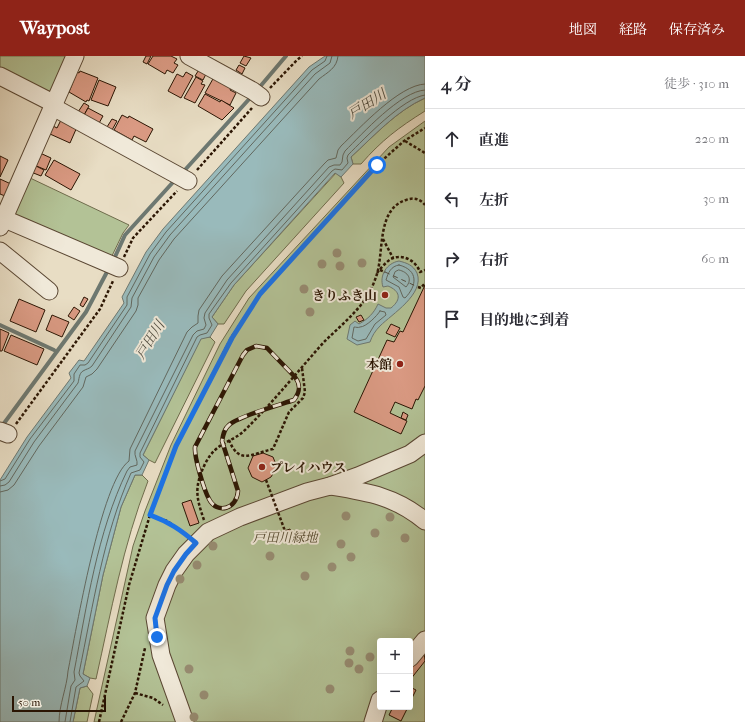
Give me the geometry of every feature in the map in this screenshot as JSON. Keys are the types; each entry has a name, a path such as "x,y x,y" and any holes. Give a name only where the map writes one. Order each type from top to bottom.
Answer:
{"street":[{"path":"75,56 1,221 119,268"},
{"path":"189,56 253,91 261,97"},
{"path":"0,76 49,101 53,107 188,181"},
{"path":"0,251 49,291"},
{"path":"185,722 160,655 155,618 167,585 174,571 186,554 202,538 240,517 307,492 358,476 410,454 425,443"},
{"path":"330,486 379,495 398,502 425,520"},
{"path":"413,654 425,640"},
{"path":"373,722 377,709"}],"path":[{"path":"4,432 100,309 133,238 188,181 261,97 302,56"},
{"path":"99,722 129,585 150,515 176,446 232,338 260,294 372,170 404,141 425,128"},
{"path":"404,141 425,153"},
{"path":"150,515 167,521 181,530 202,538 197,489 205,464 212,453 217,446 246,429 325,341 364,301 371,289 377,273 386,219 390,210 401,201 415,198 425,205"},
{"path":"383,238 393,258"},
{"path":"377,273 393,258 402,257 410,259 419,268 420,272 425,270"},
{"path":"380,270 385,272"},
{"path":"418,287 421,288 425,283"},
{"path":"229,440 234,450 238,454 244,456 273,449 289,412 303,398 305,392 302,367"},
{"path":"266,480 285,531"},
{"path":"121,722 135,693 146,643"},
{"path":"135,693 153,698 165,706"}],"green space":[{"path":"0,56 68,56 50,97 0,72"},
{"path":"425,98 425,111 391,135 361,164 353,164 351,157 377,133 404,110"},
{"name":"戸田川緑地","path":"425,121 425,722 94,722 133,546 145,511 171,445 220,344 249,298 389,147"},
{"path":"336,173 341,177 344,183 246,291 224,324 218,324 212,317 234,285"},
{"path":"28,177 129,225 123,233 110,260 13,214"},
{"path":"210,337 215,342 155,463 143,455 201,338"},
{"path":"135,475 142,475 148,481 131,530 112,604 96,679 90,678 83,674 103,575 121,507"},
{"path":"87,686 93,694 87,722 73,722 80,688"}],"water":[{"name":"戸田川","path":"325,56 425,56 425,98 414,103 395,117 351,157 353,164 341,177 335,173 234,285 212,317 218,324 210,337 201,339 143,455 149,460 142,475 135,475 121,507 103,575 83,674 90,678 87,686 80,688 73,722 0,722 0,480 27,437 71,378 69,373 79,360 84,361 124,303 122,297 146,252 163,229 309,67"},
{"path":"399,261 410,265 417,273 418,281 412,296 378,328 370,342 357,345 347,339 350,325 355,321 359,324 365,320 373,313 378,304 386,308 391,308 397,301 397,293 388,286 383,287 382,278 385,270 391,264"}],"building":[{"path":"146,56 151,56 147,64 143,62"},
{"path":"153,56 171,56 177,59 174,63 178,65 173,73 167,70 165,74 148,64"},
{"path":"244,56 251,58 246,66 240,63"},
{"path":"239,65 245,68 242,74 236,70"},
{"path":"200,68 207,72 203,80 195,76"},
{"path":"80,71 98,78 89,101 87,100 86,102 69,92 77,72 79,73"},
{"path":"186,72 193,76 181,98 168,91 177,74 183,77"},
{"path":"196,77 203,81 201,84 205,85 195,103 184,98"},
{"path":"214,77 232,86 230,90 236,93 230,105 205,93"},
{"path":"99,80 116,87 108,106 91,100"},
{"path":"205,94 220,102 221,100 234,108 222,120 198,106"},
{"path":"84,103 89,106 84,115 78,112"},
{"path":"88,108 103,116 98,125 83,117"},
{"path":"122,115 128,118 129,116 153,129 146,142 134,136 132,140 114,130"},
{"path":"112,119 117,121 112,130 107,127"},
{"path":"61,120 77,127 70,143 50,134 53,126 57,128"},
{"path":"40,153 51,158 46,170 34,165"},
{"path":"0,156 8,160 0,177"},
{"path":"54,160 80,174 71,190 45,175"},
{"path":"34,165 44,170 41,176 31,172"},
{"path":"0,179 11,184 5,196 0,194"},
{"name":"本館","path":"425,285 425,386 418,400 416,399 412,409 395,402 390,413 407,421 401,434 354,412 387,340 394,342 400,331 403,332"},
{"path":"84,297 88,299 83,307 80,305"},
{"path":"19,299 45,310 36,332 10,321"},
{"path":"74,307 80,311 74,320 68,316"},
{"path":"52,315 69,322 62,337 46,330"},
{"path":"361,315 364,320 359,322 356,317"},
{"path":"391,324 400,328 395,337 386,333"},
{"path":"0,329 9,333 2,351 0,351"},
{"path":"11,335 44,349 37,365 4,351"},
{"path":"403,412 408,415 406,420 401,418"},
{"name":"プレイハウス","path":"263,453 273,457 277,467 271,477 262,482 252,477 248,468 253,456"},
{"path":"191,500 199,523 190,526 182,503"},
{"path":"290,529 294,539 285,543 281,532"},
{"path":"424,652 425,661 413,676 413,666"},
{"path":"413,688 416,690 413,696"},
{"path":"392,710 406,710 401,721 389,715"}],"waterway":[{"path":"258,89 286,56"},
{"path":"184,171 251,97"},
{"path":"114,259 125,235 175,180"},
{"path":"2,426 86,312 108,270"},
{"path":"0,325 54,350"}],"ferry route":[{"path":"385,272 418,287"}],"railway":[{"path":"256,346 267,348 295,377 299,386 299,391 294,400 241,418 226,428 222,441 238,491 234,502 226,508 221,508 213,504 207,495 202,481 195,447 243,355 247,350 256,346"}],"place":[{"name":"きりふき山","path":"385,295"},
{"name":"本館","path":"400,364"},
{"name":"プレイハウス","path":"262,467"}],"route":[{"path":"157,637 155,618 167,585 174,571 196,543 181,530 167,521 150,515 176,446 232,338 260,294 377,165"}]}
